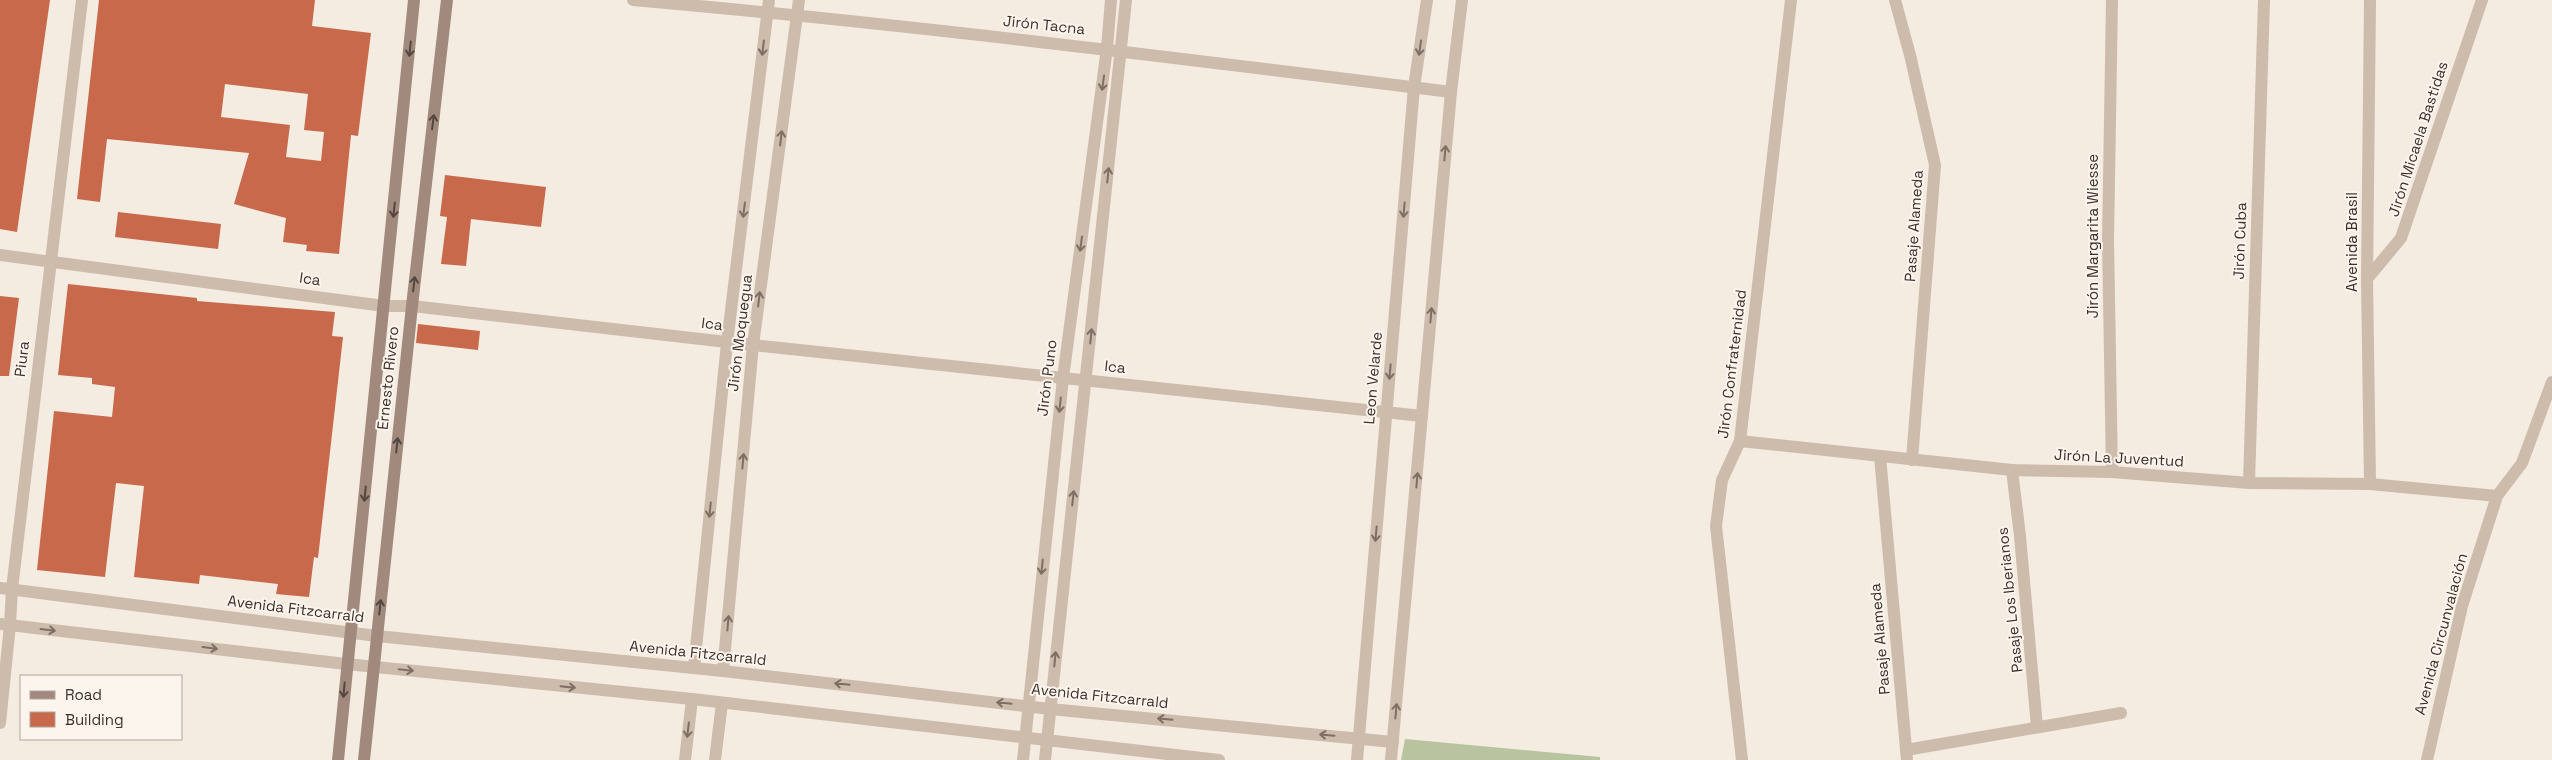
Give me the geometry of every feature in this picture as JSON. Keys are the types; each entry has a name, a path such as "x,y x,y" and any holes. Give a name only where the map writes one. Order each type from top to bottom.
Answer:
{"main road":[{"name":"Ernesto Rivero","path":"338,760 346,664 351,631 414,0"},
{"name":"Ernesto Rivero","path":"364,760 412,306 447,0"}],"street":[{"name":"Piura","path":"0,723 6,589 50,260 82,0"},
{"name":"Jirón Tacna","path":"633,0 769,6 797,15 1107,48 1451,92"},
{"name":"Jirón Moquegua","path":"723,671 753,345 798,0"},
{"name":"Jirón Puno","path":"1023,760 1027,705 1063,378 1107,48 1111,0"},
{"path":"1045,760 1126,0"},
{"name":"Leon Velarde","path":"1357,760 1414,87 1427,0"},
{"path":"1391,760 1451,92 1462,0"},
{"name":"Jirón Confraternidad","path":"1742,760 1716,526 1722,480 1740,441 1791,0"},
{"name":"Pasaje Alameda","path":"1895,0 1910,55 1935,165 1912,460"},
{"name":"Jirón Margarita Wiesse","path":"2112,0 2108,240 2112,472"},
{"name":"Jirón Cuba","path":"2249,483 2264,0"},
{"name":"Avenida Brasil","path":"2370,0 2368,279 2370,484"},
{"name":"Jirón Micaela Bastidas","path":"2368,279 2402,238 2482,0"},
{"name":"Jirón Moquegua","path":"694,668 727,342 769,6"},
{"name":"Ica","path":"0,255 50,260 384,306 412,306 753,345 1422,416"},
{"name":"Avenida Circunvalación","path":"2427,760 2462,606 2497,496 2522,463 2552,382"},
{"name":"Jirón La Juventud","path":"1740,441 2012,470 2112,472 2249,483 2370,484 2497,496"},
{"name":"Pasaje Alameda","path":"1880,456 1906,755"},
{"name":"Pasaje Los Iberianos","path":"2012,470 2020,536 2037,728"},
{"name":"Avenida Fitzcarrald","path":"6,589 351,631 378,636 723,671 1050,708 1393,742"},
{"path":"5,625 346,664 692,699 1047,742 1219,760"},
{"path":"685,760 692,699"},
{"path":"715,760 722,703"},
{"path":"1906,755 2121,713"}],"green space":[{"path":"1405,739 1600,757 1600,760 1401,760"}],"building":[{"path":"0,0 50,0 17,232 0,229"},
{"path":"99,0 315,0 312,26 371,33 358,136 351,135 339,254 306,251 307,245 283,242 286,218 234,204 249,153 107,139 100,202 77,199","holes":["225,84 308,94 304,130 324,132 321,161 286,157 290,125 221,117"]},
{"path":"445,175 546,187 541,227 471,219 466,266 441,264 447,217 440,216"},
{"path":"118,212 221,224 218,249 115,237"},
{"path":"68,284 197,298 197,301 335,312 332,336 343,337 318,558 314,557 309,597 276,594 278,584 200,575 199,584 134,577 144,486 116,483 105,577 37,570 54,411 112,417 115,387 92,384 92,378 58,375"},
{"path":"0,296 19,298 9,376 0,376"},
{"path":"418,324 480,331 478,350 416,343"}]}
